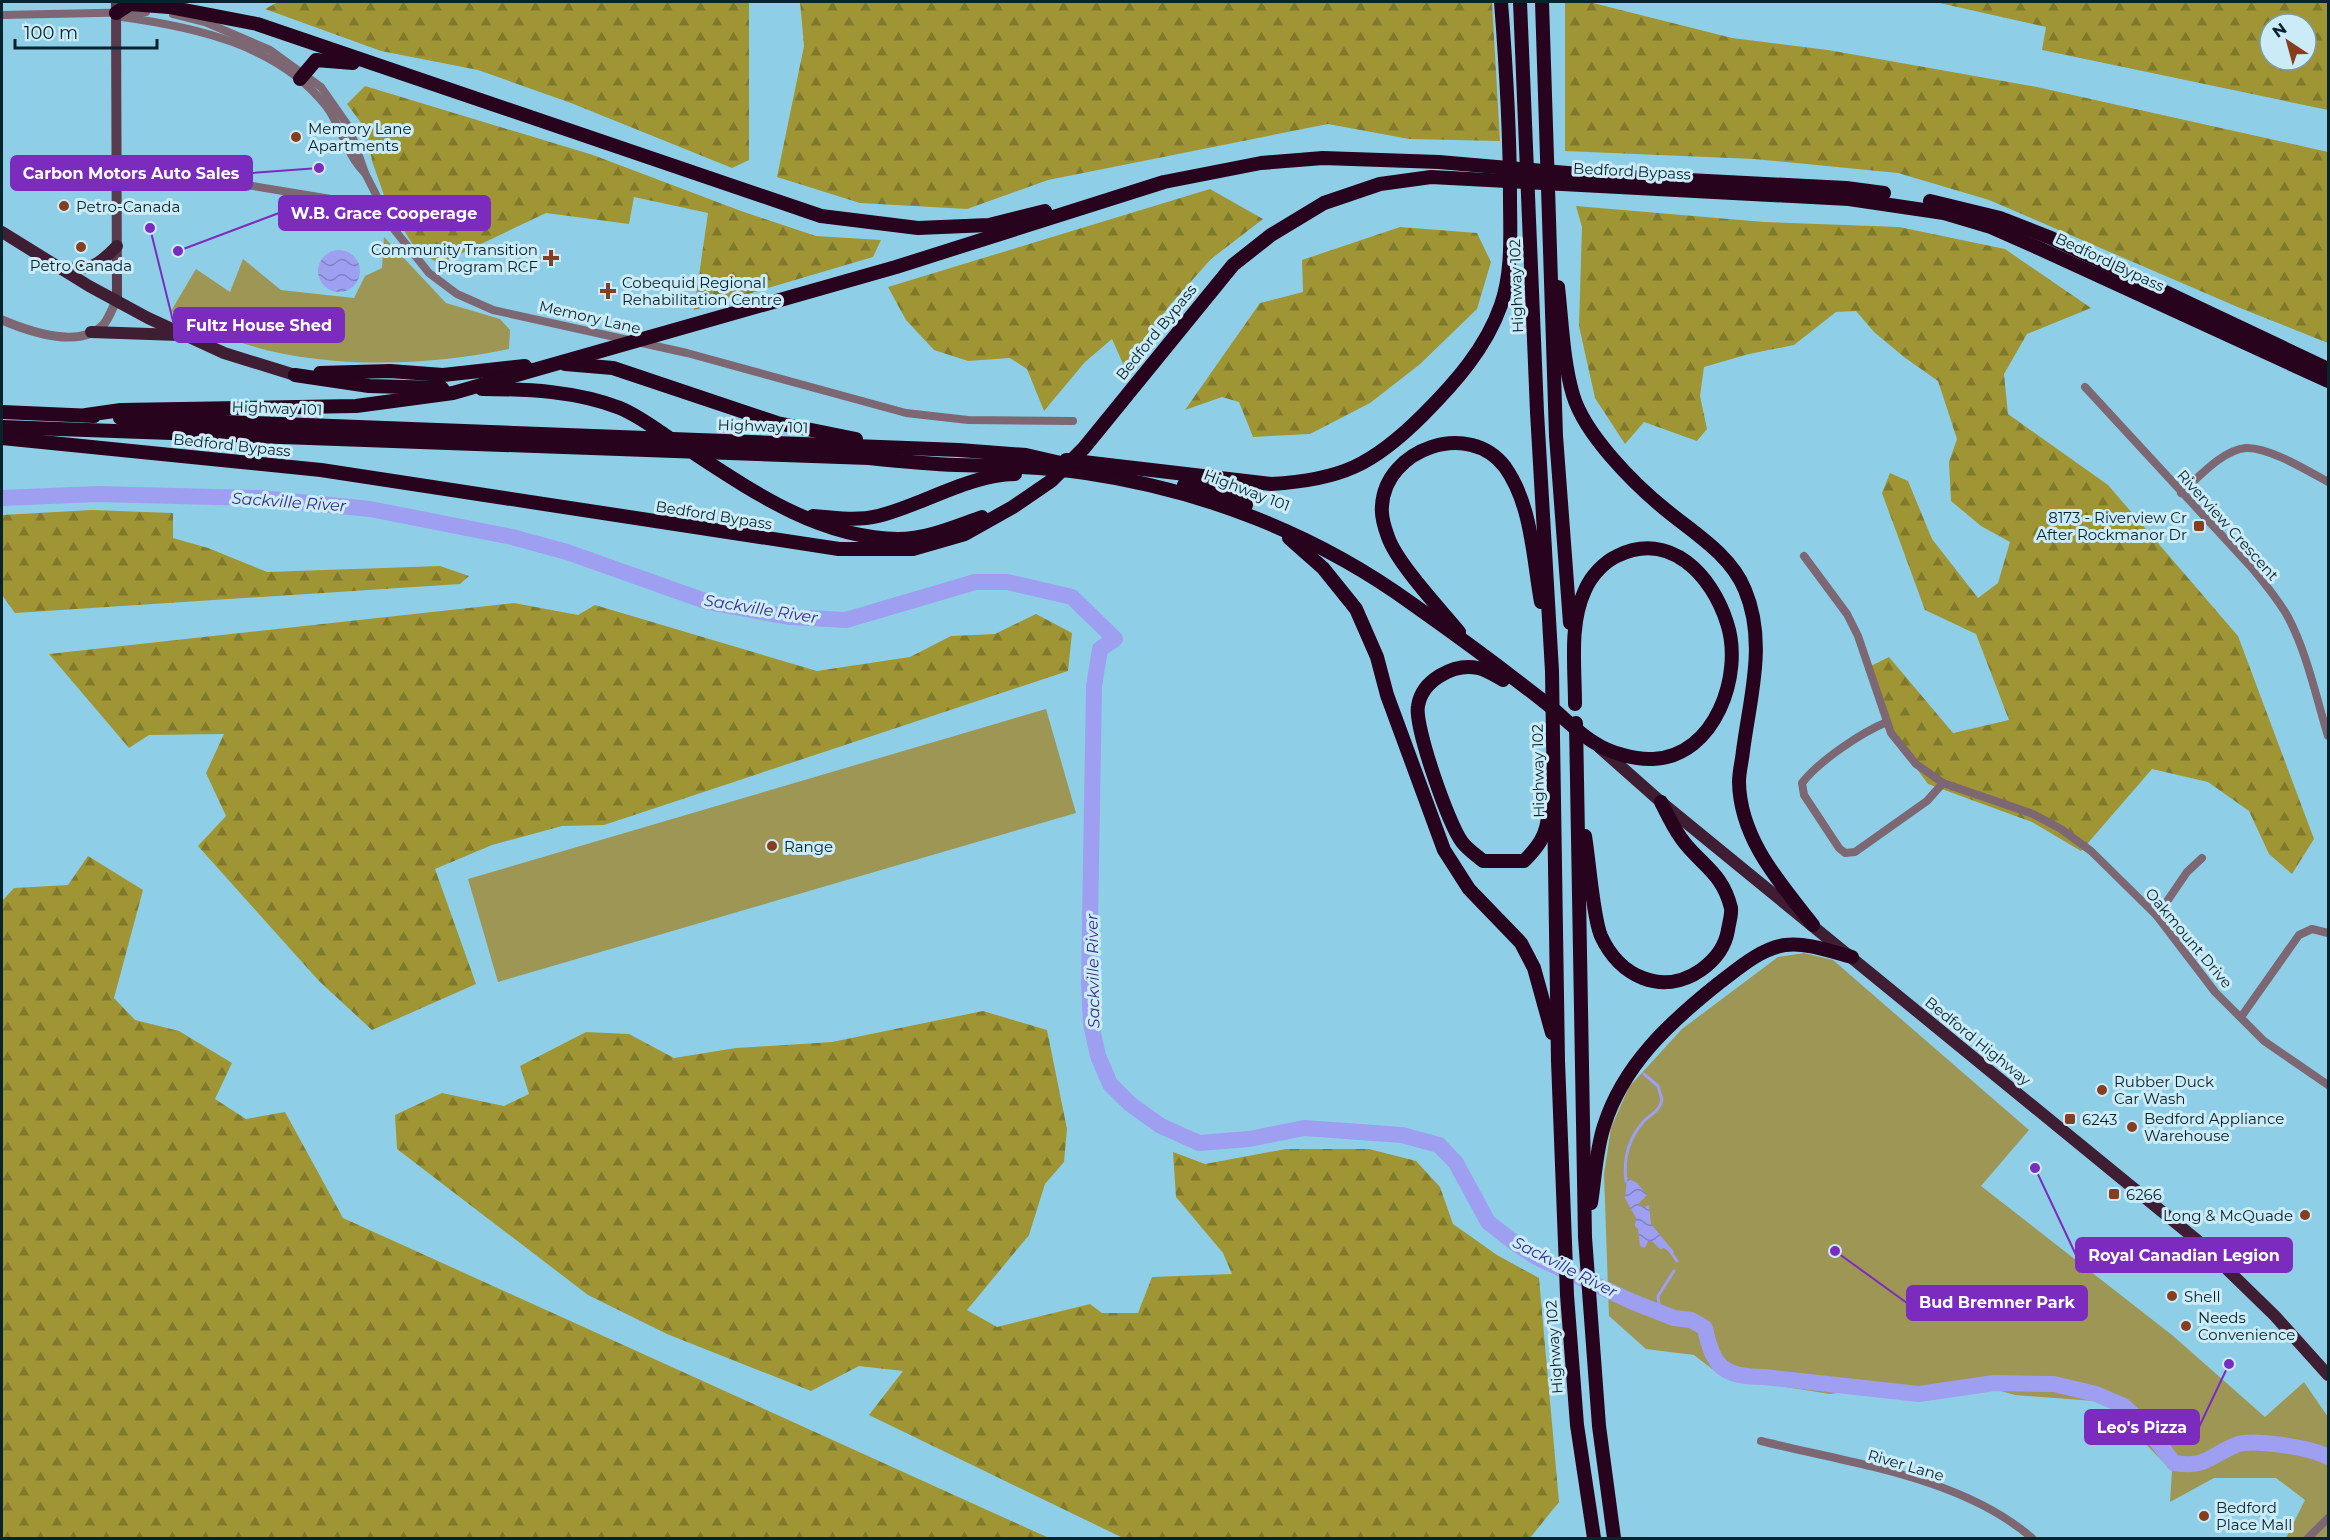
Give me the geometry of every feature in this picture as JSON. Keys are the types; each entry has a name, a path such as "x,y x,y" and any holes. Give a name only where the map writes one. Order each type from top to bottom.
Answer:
{"highway":[{"path":"1026,455 1271,484 1303,482 1339,475 1372,460 1395,443 1448,390 1476,355 1493,323 1507,283 1510,260 1510,174 1501,2"},
{"path":"1514,2 1521,35"},
{"name":"Highway 102","path":"1520,2 1537,412 1554,725 1558,1061 1568,1318 1577,1425 1594,1539"},
{"path":"1542,2 1546,195 1556,436 1575,704 1585,1237 1599,1426 1614,1539"},
{"path":"116,7 130,4 169,7 257,24 821,216 918,228 989,225 1164,182"},
{"path":"302,76 316,60 381,67"},
{"name":"Bedford Bypass","path":"86,415 133,409 356,406 453,393 896,267 1164,182 1261,163 1323,158 1439,162 1488,173"},
{"name":"Bedford Bypass","path":"2,438 321,470 839,549 914,549 965,534 1013,507 1051,481 1084,448 1233,265 1271,235 1324,202 1380,184 1420,178 1488,173 1849,198 1944,213 1991,227 2045,250 2328,381"},
{"name":"Bedford Bypass","path":"1591,180 1846,188 1947,204 2000,218 2051,238 2328,369"},
{"path":"1546,195 1568,368 1573,395 1584,422 1609,453 1664,508 1726,560 1744,587 1755,618 1756,648 1753,691 1739,782 1747,821 1760,855 1812,925"},
{"path":"295,375 390,371 444,375 558,364 613,368 777,423 897,448"},
{"path":"295,375 369,386 539,390 584,397 622,409 756,492 796,514 834,529 899,539 933,533 1013,507"},
{"name":"Highway 101","path":"2,412 1026,455 1217,493 1275,516 1334,545 1399,587 1433,613 1473,650"},
{"name":"Highway 101","path":"2,427 869,458 1085,473 1182,493 1274,525 1324,549 1392,590 1543,700 1590,739 1623,755 1653,759 1685,752 1708,730 1723,703 1731,673 1730,630 1720,601 1697,570 1664,549 1633,548 1607,561 1586,586 1577,610 1575,704"},
{"path":"1473,650 1411,573 1388,539 1382,507 1390,480 1413,456 1439,443 1477,445 1504,466 1525,507 1552,671"},
{"path":"796,514 837,519 877,517 1003,474 1085,473"},
{"path":"1274,525 1323,567 1356,609 1377,657 1387,695 1444,850 1469,889 1521,943 1534,968 1558,1061"},
{"path":"1543,700 1479,668 1461,667 1443,672 1428,687 1418,705 1418,723 1442,797 1462,842 1483,861 1524,861 1537,848 1547,829 1554,725"},
{"path":"1577,777 1600,934 1616,960 1638,978 1663,984 1689,978 1716,960 1727,937 1731,910 1722,883 1681,839 1661,802"},
{"path":"1585,1237 1604,1127 1618,1092 1643,1054 1675,1018 1746,962 1768,950 1787,945 1812,947 1852,957"}],"main road":[{"path":"116,7 117,299"},
{"path":"2,232 61,269 183,335 224,352 295,375"},
{"path":"61,269 87,269 103,261 117,246"},
{"path":"91,332 183,335"},
{"name":"Bedford Highway","path":"1590,739 1661,802 2198,1241 2327,1368"}],"street":[{"name":"Memory Lane","path":"2,15 116,7 163,12 205,21 270,50 302,76 321,87 348,127 365,173 385,213 429,273 457,294 493,310 687,353 906,413 968,420 1072,421"},
{"path":"138,167 331,199 385,213"},
{"path":"2,320 45,335 62,337 91,332 104,324 117,299"},
{"name":"Riverview Crescent","path":"2085,387 2252,568 2289,618 2328,736"},
{"path":"2181,493 2222,459 2247,448 2265,451 2328,482"},
{"name":"Oakmount Drive","path":"1804,556 1847,614 1858,636 1892,733 1916,764 1943,783 2024,810 2061,829 2110,868 2157,916 2216,992 2264,1041 2328,1085"},
{"path":"1887,722 1853,742 1809,774 1802,783 1804,795 1839,848 1845,853 1855,852 1927,801 1943,783"},
{"path":"2157,916 2187,872 2202,858"},
{"path":"2241,1017 2299,935 2313,929 2328,933"},
{"name":"River Lane","path":"1761,1441 1932,1484 2010,1521 2032,1539"},
{"path":"2308,1539 2328,1518"}],"green space":[{"path":"278,2 749,2 749,160 732,168 571,103 478,70 381,51 265,9"},
{"path":"800,2 1492,2 1500,141 1409,139 1328,124 1048,180 967,209 860,203 777,177 804,46"},
{"path":"1565,2 1589,2 1732,38 1828,50 2037,87 2328,152 2328,343 2240,308 1989,200 1898,173 1754,159 1565,151"},
{"path":"1935,2 2328,2 2328,110 2042,50 2046,27"},
{"path":"365,86 593,155 741,211 816,236 881,240 873,257 694,310 708,213 634,197 629,224 546,213 439,264 415,248 385,198 372,161 367,131 347,104"},
{"path":"1210,189 1263,219 1211,259 1170,305 1124,366 1112,339 1085,362 1044,411 1027,369 1010,358 968,361 934,350 906,320 888,287"},
{"path":"1576,206 1764,222 1899,227 2005,249 2091,308 2027,334 2004,374 2008,414 2108,485 2238,636 2314,839 2292,874 2269,854 2249,811 2208,782 2152,769 2081,851 2032,822 1928,784 1890,733 1865,669 1889,657 1953,733 2009,720 1976,634 1925,610 1882,493 1890,473 1908,481 1932,539 1978,598 1998,583 2010,542 1981,526 1951,501 1949,462 1957,439 1938,381 1874,332 1856,311 1836,312 1794,345 1749,354 1704,367 1700,396 1707,429 1697,441 1644,422 1625,444 1595,398 1579,326 1582,227"},
{"path":"1400,227 1477,233 1491,262 1477,309 1419,365 1370,403 1310,434 1253,437 1239,402 1222,397 1185,410 1260,303 1303,292 1302,260"},
{"path":"92,510 173,513 173,538 208,548 267,572 440,566 469,576 460,584 15,613 2,595 2,515"},
{"path":"514,603 578,615 595,605 817,671 910,657 951,636 995,634 1036,614 1072,633 1068,671 604,825 562,826 492,845 435,869 476,984 372,1030 319,981 198,846 226,816 206,773 224,734 149,735 129,748 49,654"},
{"path":"88,856 143,890 114,998 135,1020 179,1031 232,1063 215,1099 246,1119 285,1112 343,1218 1049,1538 2,1538 2,901 14,888 68,885"},
{"path":"983,1011 1047,1030 1067,1129 1064,1162 1045,1184 1029,1235 967,1310 997,1327 1090,1304 1102,1313 1138,1313 1152,1277 1232,1274 1223,1253 1176,1197 1173,1152 1205,1164 1286,1149 1369,1149 1416,1161 1440,1187 1453,1224 1497,1255 1539,1278 1559,1502 1530,1538 1123,1538 869,1415 903,1371 859,1366 811,1391 667,1334 588,1295 397,1149 395,1115 442,1093 504,1106 529,1094 520,1066 586,1032 629,1034 674,1058 736,1048 832,1042"}],"shaded area":[{"path":"384,237 446,303 500,319 510,330 509,349 476,355 406,362 335,361 299,357 233,340 171,311 196,269 230,292 243,259 281,290 354,298 365,276 382,268"},
{"name":"Range","path":"1046,709 1076,813 498,982 468,879"},
{"path":"1804,953 1833,960 2029,1130 1981,1186 2172,1335 2265,1417 2304,1382 2328,1417 2328,1538 2286,1538 2305,1500 2276,1478 2214,1478 2170,1502 2172,1471 2133,1431 2137,1417 2124,1410 2094,1401 2015,1395 1983,1386 1941,1393 1859,1390 1830,1394 1774,1385 1716,1372 1694,1355 1646,1349 1609,1316 1604,1174 1611,1128 1629,1087 1682,1029 1778,957"}],"water":[{"path":"339,250 354,256 360,271 354,286 339,292 324,286 318,271 324,256"},
{"path":"1627,1178 1637,1183 1647,1195 1638,1204 1644,1207 1649,1205 1651,1224 1674,1252 1672,1254 1664,1248 1660,1249 1652,1241 1648,1241 1645,1248 1640,1246 1638,1229 1635,1226 1636,1218 1625,1198"}],"waterway":[{"name":"Sackville River","path":"2,498 97,494 260,498 370,509 512,537 567,552 708,602 789,617 846,620 975,582 1007,582 1072,597 1115,639 1100,649 1094,686 1089,983 1091,1024 1098,1056 1110,1084 1130,1104 1161,1126 1199,1143 1249,1139 1304,1128 1402,1135 1439,1145 1456,1163 1488,1222 1512,1241 1538,1258 1633,1302 1674,1318 1691,1320 1705,1328 1708,1342 1717,1361 1723,1368 1739,1375 1919,1394 1994,1383 2054,1384 2096,1394 2124,1406 2144,1425 2174,1463 2194,1464 2244,1443 2268,1443 2297,1447 2328,1457"},
{"path":"1626,1181 1625,1164 1630,1142 1644,1121 1657,1110 1662,1100 1658,1086 1644,1074"},
{"path":"1670,1251 1677,1261"},
{"path":"1660,1312 1658,1296 1674,1271"}],"place":[{"name":"Memory Lane Apartments","path":"296,137"},
{"name":"Carbon Motors Auto Sales","path":"319,168"},
{"name":"Petro-Canada","path":"64,206"},
{"name":"Fultz House Shed","path":"150,228"},
{"name":"Petro Canada","path":"81,247"},
{"name":"W.B. Grace Cooperage","path":"178,251"},
{"name":"Community Transition Program RCF","path":"551,258"},
{"name":"Cobequid Regional Rehabilitation Centre","path":"608,291"},
{"name":"8173 - Riverview Cr After Rockmanor Dr","path":"2199,526"},
{"name":"Range","path":"772,846"},
{"name":"Rubber Duck Car Wash","path":"2102,1090"},
{"name":"6243","path":"2070,1119"},
{"name":"Bedford Appliance Warehouse","path":"2132,1127"},
{"name":"Royal Canadian Legion","path":"2035,1168"},
{"name":"6266","path":"2114,1194"},
{"name":"Long & McQuade","path":"2305,1215"},
{"name":"Bud Bremner Park","path":"1835,1251"},
{"name":"Shell","path":"2172,1296"},
{"name":"Needs Convenience","path":"2186,1326"},
{"name":"Leo's Pizza","path":"2229,1364"},
{"name":"Bedford Place Mall","path":"2204,1516"}]}
